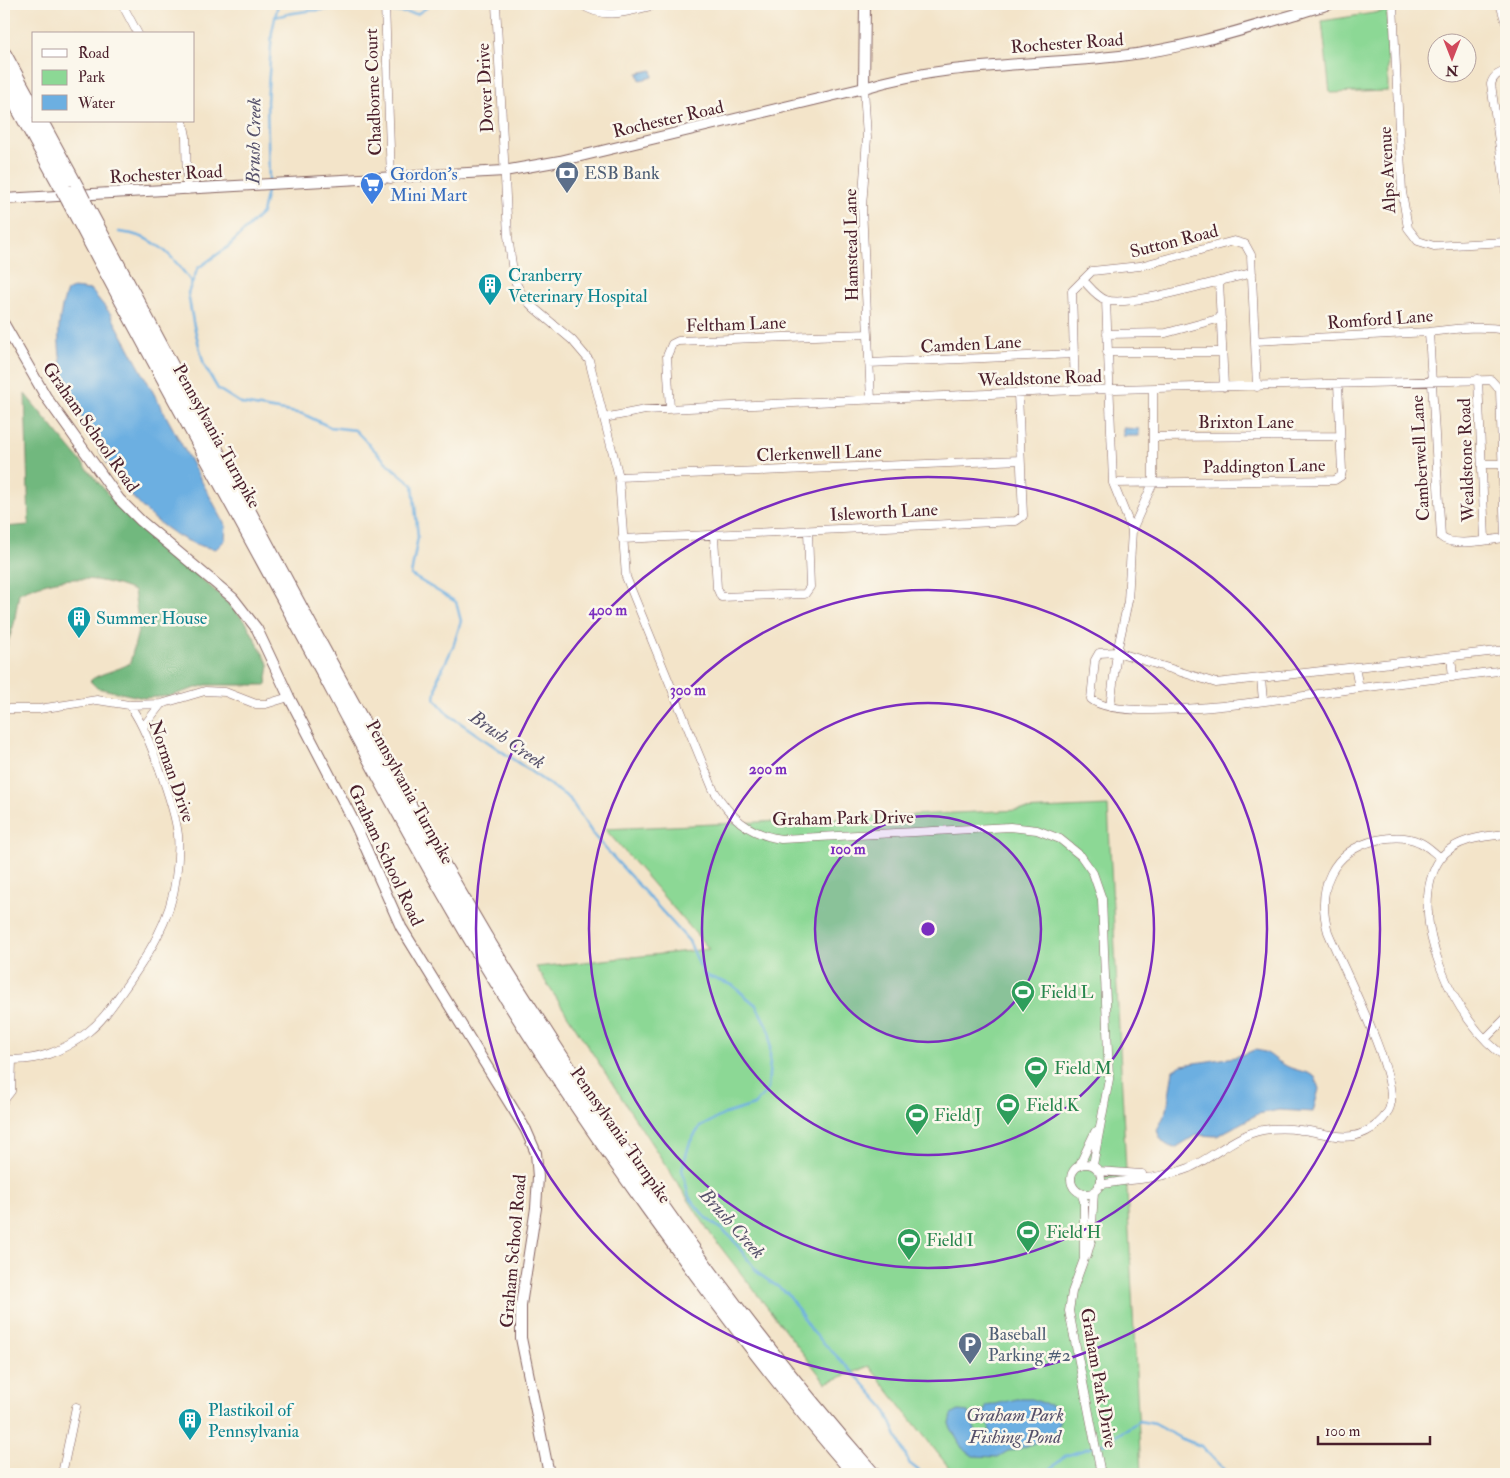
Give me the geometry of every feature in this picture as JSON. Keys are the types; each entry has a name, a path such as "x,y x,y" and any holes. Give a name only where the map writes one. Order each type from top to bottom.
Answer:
{"highway":[{"path":"4,55 32,106"},
{"name":"Pennsylvania Turnpike","path":"4,81 73,195 388,769 486,939 588,1100 668,1216 760,1338 872,1474"},
{"name":"Pennsylvania Turnpike","path":"40,122 73,195 200,448 450,903 497,981 592,1128 686,1261 801,1411 856,1474"}],"street":[{"path":"122,4 137,32"},
{"name":"Chadborne Court","path":"385,4 391,179"},
{"name":"Dover Drive","path":"496,4 504,172"},
{"path":"581,4 588,9 608,15 658,4"},
{"path":"864,88 865,4"},
{"name":"Rochester Road","path":"4,199 504,172 567,160 927,72 977,66 1088,60 1171,49 1330,4"},
{"name":"Alps Avenue","path":"1394,4 1402,192 1408,228 1418,241 1434,246 1506,242"},
{"path":"1500,4 1506,23"},
{"path":"1506,71 1499,72 1492,78 1491,84 1506,192"},
{"name":"Hamstead Lane","path":"864,88 868,138 862,207 871,400"},
{"path":"183,122 186,136 188,190"},
{"name":"Graham Park Drive","path":"504,172 510,262 514,279 524,297 534,308 572,340 589,360 619,477 626,576 714,789 726,810 744,825 767,836 782,838 1010,827 1045,833 1060,839 1082,856 1093,873 1102,899 1110,1063 1106,1099 1100,1124 1092,1241 1072,1292 1069,1311 1101,1474"},
{"name":"Sutton Road","path":"1083,280 1092,271 1140,266 1234,241 1245,244 1249,250 1252,273 1257,387"},
{"path":"1075,390 1072,291 1083,280 1106,300 1145,299 1252,273"},
{"path":"1219,280 1224,387"},
{"path":"1106,300 1113,483 1132,530"},
{"path":"1107,334 1166,332 1221,318"},
{"name":"Graham School Road","path":"4,324 46,397 119,499 140,521 233,598 249,618 356,826 401,927 526,1130 536,1153 538,1176 521,1304 522,1338 549,1474"},
{"name":"Romford Lane","path":"1255,341 1429,332 1447,328 1491,327 1506,330"},
{"name":"Camberwell Lane","path":"1429,332 1441,537 1446,542 1485,540"},
{"name":"Feltham Lane","path":"670,408 667,356 672,344 678,341 868,334"},
{"path":"1107,352 1222,352"},
{"name":"Camden Lane","path":"869,363 1074,354"},
{"name":"Wealdstone Road","path":"1478,379 1485,540"},
{"name":"Wealdstone Road","path":"604,418 630,412 670,408 1075,390 1491,380 1500,390 1506,538"},
{"name":"Paddington Lane","path":"1153,483 1335,480 1342,476 1338,384"},
{"path":"1110,707 1117,652 1128,602 1132,530 1153,483 1153,389"},
{"name":"Isleworth Lane","path":"622,539 1016,521 1023,516 1018,393"},
{"name":"Brixton Lane","path":"1153,437 1340,436"},
{"name":"Clerkenwell Lane","path":"619,477 1020,460"},
{"path":"1482,464 1504,464"},
{"path":"1113,483 1153,483"},
{"path":"714,536 717,588 721,597 805,594 810,587 808,531"},
{"path":"1485,540 1506,538"},
{"path":"1506,650 1216,683 1117,652 1098,653 1095,660 1091,699 1098,706 1142,710 1179,709 1506,670"},
{"path":"1451,657 1453,677"},
{"path":"1356,667 1359,688"},
{"path":"1260,678 1262,700"},
{"name":"Norman Drive","path":"4,709 39,709 98,700 129,705 161,704 205,691 225,692 256,704 266,704 289,697"},
{"path":"142,727 161,704"},
{"name":"Norman Drive","path":"8,1060 35,1058 53,1053 87,1033 111,1007 159,935 171,902 176,879 178,835 171,807 142,727 129,705"},
{"path":"1506,834 1487,836 1461,843 1441,858 1429,885 1426,912 1429,934 1450,988 1468,1018 1498,1052 1506,1058"},
{"path":"1081,1193 1164,1175 1198,1164 1231,1142 1260,1130 1302,1130 1352,1137 1372,1129 1383,1119 1391,1105 1390,1088 1382,1061 1328,932 1324,907 1327,883 1332,871 1354,847 1382,839 1403,838 1420,842 1441,858"},
{"path":"1486,1038 1506,1018"},
{"path":"4,1100 11,1091 8,1060"},
{"name":"Graham Park Drive","path":"1084,1259 1084,1201 1081,1193 1074,1188 1071,1180 1073,1172 1079,1166 1100,1124"},
{"path":"1079,1166 1096,1168 1117,1174 1164,1175"},
{"path":"62,1474 76,1407"}],"green space":[{"path":"1387,11 1388,91 1330,93 1322,21"},
{"path":"25,394 118,506 219,594 246,622 269,665 266,685 206,685 170,696 144,698 97,688 90,681 130,663 139,627 134,591 119,585 90,579 62,580 19,593 14,624 4,654 4,527 29,525"},
{"path":"1108,806 1141,1474 954,1474 869,1366 826,1383 712,1236 536,967 709,949 605,829"}],"water":[{"path":"652,70 653,77 640,80 638,73"},
{"path":"73,288 91,290 110,313 226,526 225,540 216,549 192,543 170,531 149,514 130,494 98,449 68,387 62,366 59,323 67,291"},
{"path":"1123,428 1139,429 1139,436 1123,436"},
{"path":"1255,1050 1267,1053 1287,1066 1315,1077 1319,1089 1313,1112 1279,1110 1258,1114 1217,1136 1196,1135 1175,1148 1163,1142 1157,1130 1167,1110 1173,1070 1182,1065 1235,1057"},
{"name":"Graham Park Fishing Pond","path":"1017,1399 1031,1399 1053,1406 1060,1418 1057,1430 1035,1443 1008,1451 998,1457 973,1456 962,1448 949,1424 951,1415 959,1411 968,1412 976,1432 983,1435 990,1432 984,1413 987,1406"}],"waterway":[{"name":"Brush Creek","path":"269,181 267,101 272,32 278,4"},
{"path":"275,17 328,9 417,14 432,4"},
{"name":"Brush Creek","path":"268,187 262,213 228,247 198,268 188,293 204,365 218,389 242,404 303,414 330,427 355,430 389,465 413,485 418,537 411,575 456,602 461,621 453,647 438,678 435,699 449,715 569,798 595,837 689,941 704,975 732,985 756,1005 770,1032 768,1089 754,1105 725,1114 700,1127 690,1142 682,1169 689,1197 706,1218 730,1236 759,1274 787,1293 813,1332 884,1407 909,1463 923,1474"},
{"path":"119,232 143,237 162,248 170,255 192,283"},
{"name":"Brush Creek","path":"1045,1474 1065,1456 1105,1443 1139,1421 1155,1424 1180,1438 1201,1446 1224,1469 1224,1474"}],"place":[{"name":"ESB Bank","path":"567,194"},
{"name":"Gordon's Mini Mart","path":"372,205"},
{"name":"Cranberry Veterinary Hospital","path":"490,306"},
{"name":"Summer House","path":"79,639"},
{"name":"Field L","path":"1023,1013"},
{"name":"Field M","path":"1036,1089"},
{"name":"Field K","path":"1008,1126"},
{"name":"Field J","path":"917,1136"},
{"name":"Field H","path":"1028,1253"},
{"name":"Field I","path":"909,1261"},
{"name":"Baseball Parking #2","path":"970,1365"},
{"name":"Plastikoil of Pennsylvania","path":"190,1441"}]}
